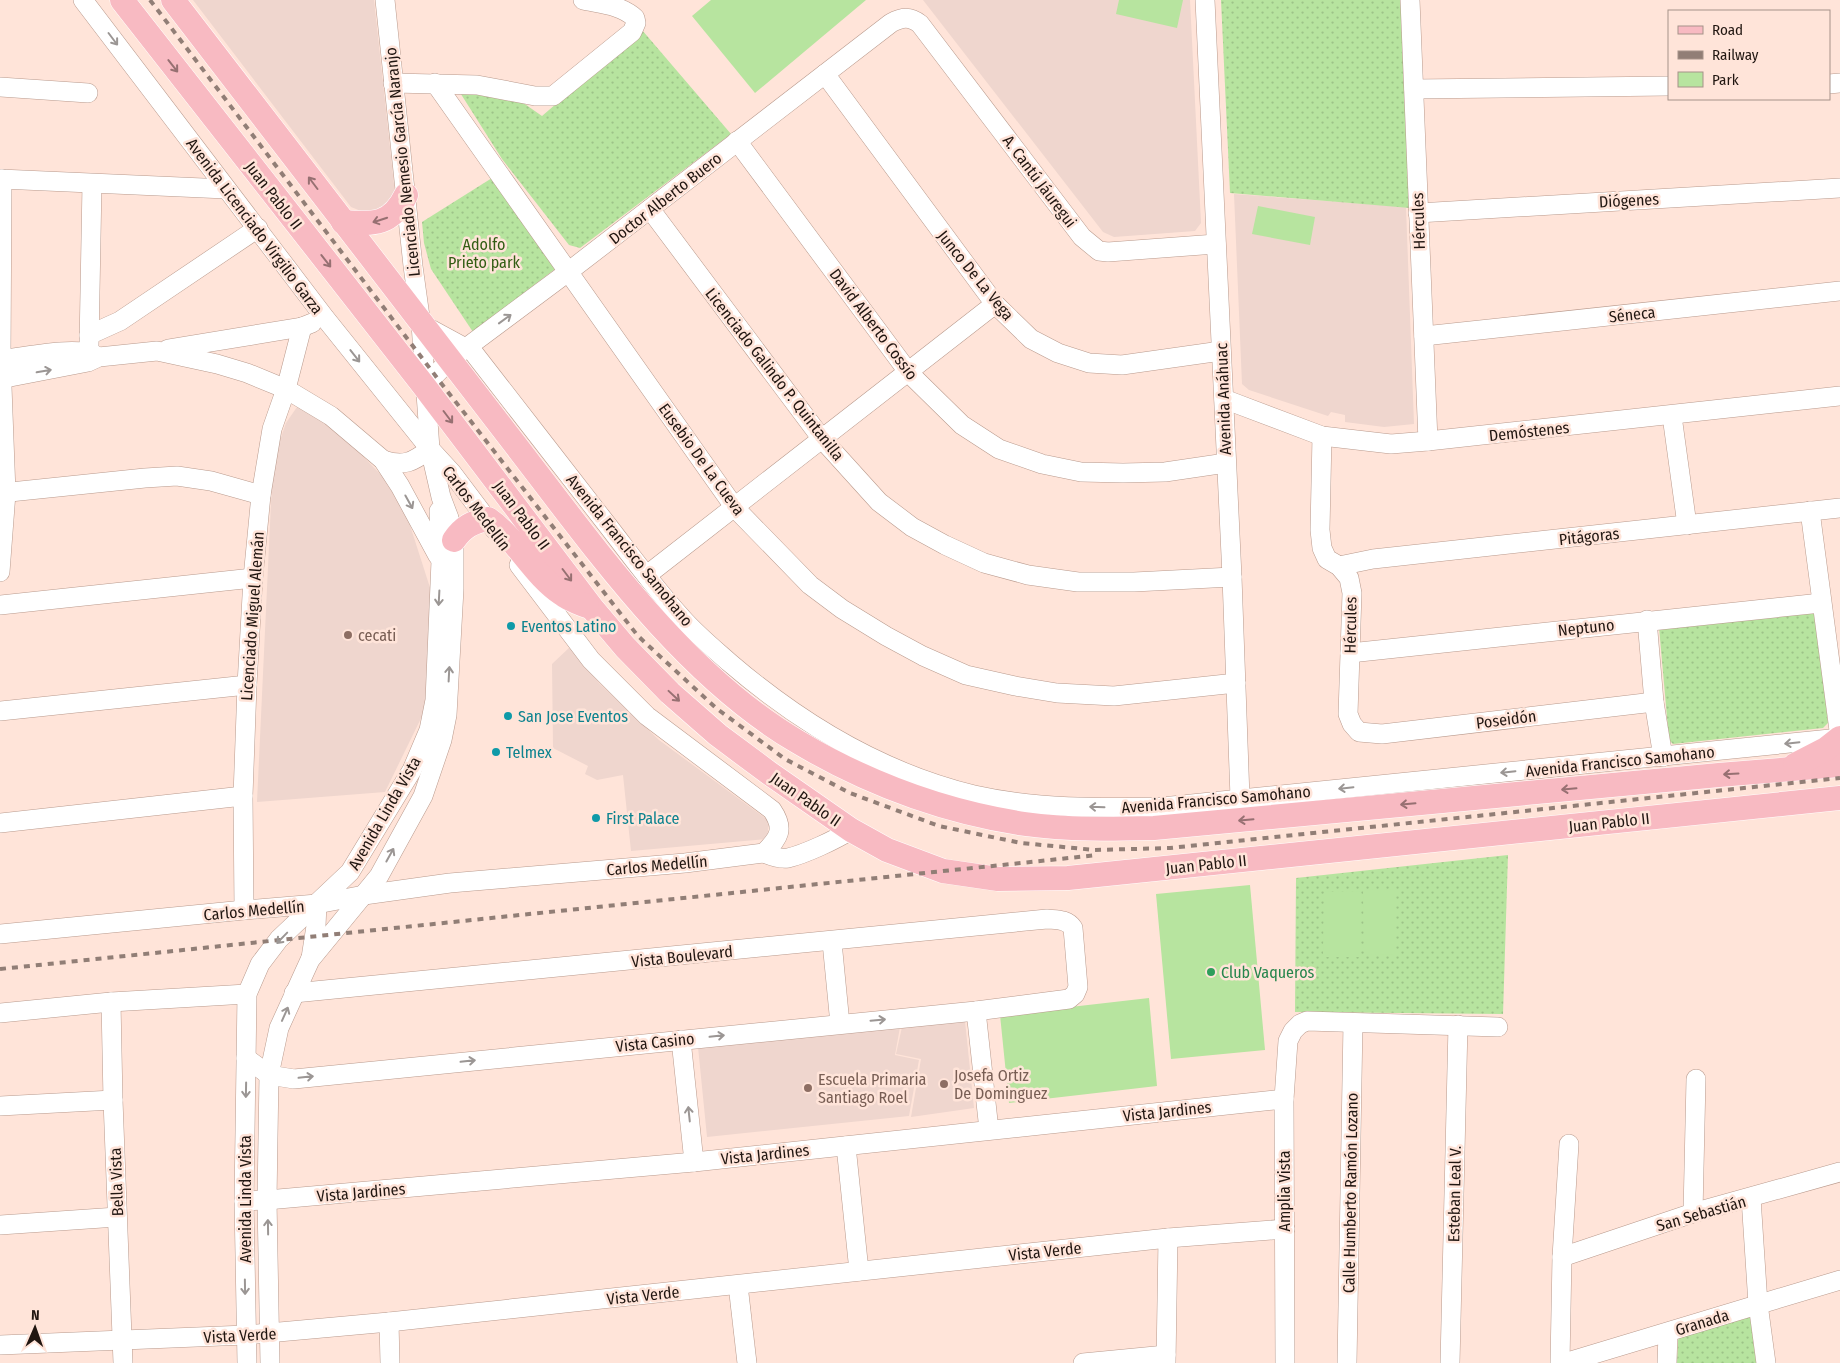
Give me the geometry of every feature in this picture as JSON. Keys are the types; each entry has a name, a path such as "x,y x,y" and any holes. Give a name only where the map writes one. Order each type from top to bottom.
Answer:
{"main road":[{"name":"Juan Pablo II","path":"122,0 424,386 592,608 625,647 670,693 718,735 850,830 887,850 943,871 998,879 1068,878 1840,798"},
{"path":"173,0 421,324 458,354 608,565 693,661 738,702 795,741 847,769 906,794 963,812 1026,824 1091,829 1154,828 1718,775 1840,766"},
{"path":"343,222 368,224 382,222 400,208 406,195"},
{"path":"454,540 466,526 488,519 501,528 562,595 592,608"},
{"path":"1780,771 1826,749 1840,738"}],"street":[{"name":"Avenida Licenciado Virgilio Garza","path":"84,0 325,318 430,450"},
{"name":"Licenciado Nemesio García Naranjo","path":"384,0 421,324 424,386"},
{"path":"393,83 478,85 535,96 553,96 632,32 636,23 635,18 623,9 584,0"},
{"name":"Avenida Anáhuac","path":"1205,0 1232,577 1240,798"},
{"name":"Hércules","path":"1410,0 1428,441"},
{"name":"Doctor Alberto Buero","path":"424,386 458,354 568,272 891,23 898,19 910,18"},
{"name":"A. Cantú Jáuregui","path":"910,18 920,24 1090,245 1108,252 1216,244"},
{"name":"Junco De La Vega","path":"825,74 995,304 1031,339 1058,353 1089,362 1122,365 1221,351"},
{"name":"Eusebio De La Cueva","path":"435,83 735,508 810,585 842,609 923,656 966,675 1015,686 1057,693 1114,696 1236,683"},
{"path":"1414,88 1668,86"},
{"path":"0,87 88,93"},
{"name":"David Alberto Cossío","path":"737,141 908,373 962,425 999,449 1042,464 1081,472 1123,474 1165,472 1226,463"},
{"path":"0,572 3,493 1,179 226,189"},
{"path":"91,352 92,184"},
{"name":"Diógenes","path":"1418,213 1840,188"},
{"name":"Licenciado Galindo P. Quintanilla","path":"650,209 822,439 879,502 912,527 984,563 1028,575 1078,582 1134,582 1232,577"},
{"path":"91,352 120,321 258,228"},
{"name":"Séneca","path":"1424,336 1840,291"},
{"path":"647,575 995,304"},
{"path":"1,369 91,352 157,351 302,327 325,318"},
{"name":"Licenciado Miguel Alemán","path":"244,910 243,796 247,685 261,495 272,429 286,390 302,327"},
{"path":"157,351 217,364 247,373 286,390 331,416 383,460 400,486 441,561"},
{"name":"Avenida Francisco Samohano","path":"458,354 473,352 682,618 747,678 783,704 870,758 916,777 973,794 1046,806 1162,807 1840,738"},
{"name":"Avenida Linda Vista","path":"270,1363 267,1200 269,1075 278,1028 310,960 379,876 422,796 442,740 447,715 454,589 454,540 430,450 424,386"},
{"name":"Demóstenes","path":"1224,399 1322,436 1391,444 1672,416 1840,396"},
{"path":"1672,416 1687,525"},
{"name":"Hércules","path":"1322,436 1320,530 1322,548 1327,559 1339,566 1349,578 1352,593 1348,714 1352,724 1359,732"},
{"path":"383,460 402,464 418,458 430,450"},
{"name":"Carlos Medellín","path":"0,934 317,904 364,895 450,883 685,863 764,854 778,837 780,824 772,810 647,716 591,660 520,568 488,519 452,472 430,450"},
{"path":"3,493 177,476 211,481 261,495"},
{"name":"Avenida Linda Vista","path":"247,1363 244,1201 247,994 260,964 279,940 350,872 412,770 429,730 435,700 441,561 438,520 441,497"},
{"name":"Pitágoras","path":"1339,566 1389,557 1840,508"},
{"path":"1810,511 1840,738"},
{"path":"0,604 254,578"},
{"name":"Neptuno","path":"1350,653 1821,603"},
{"path":"1647,620 1654,702 1663,757"},
{"path":"0,711 247,685"},
{"name":"Poseidón","path":"1359,732 1382,734 1654,702"},
{"path":"0,823 243,796"},
{"path":"764,854 788,858 834,840 850,830"},
{"path":"310,960 316,926 317,904"},
{"name":"Vista Boulevard","path":"294,993 832,942 1047,919 1070,923 1073,928 1078,987 1075,994 1069,999"},
{"path":"832,942 840,1024"},
{"path":"0,1013 111,1002 247,994"},
{"name":"Vista Casino","path":"246,1058 269,1075 294,1079 976,1011 1069,999"},
{"name":"Bella Vista","path":"111,1002 123,1363"},
{"path":"976,1011 989,1130"},
{"name":"Amplia Vista","path":"1285,1363 1284,1099 1288,1042 1293,1031 1300,1024 1308,1021 1353,1023"},
{"path":"1353,1023 1498,1027"},
{"name":"Calle Humberto Ramón Lozano","path":"1348,1363 1353,1023"},
{"name":"Esteban Leal V.","path":"1450,1363 1458,1025"},
{"path":"681,1040 694,1162"},
{"path":"1693,1213 1696,1079"},
{"name":"Vista Jardines","path":"244,1201 694,1162 1284,1099"},
{"path":"0,1106 113,1100"},
{"path":"1560,1363 1562,1257 1569,1144"},
{"path":"846,1146 859,1271"},
{"name":"San Sebastián","path":"1562,1257 1693,1213 1840,1172"},
{"path":"1751,1198 1758,1304 1766,1363"},
{"path":"0,1225 117,1217"},
{"name":"Vista Verde","path":"0,1345 270,1333 389,1322 1168,1238 1284,1229"},
{"path":"1083,1363 1166,1359 1168,1238"},
{"name":"Granada","path":"1564,1363 1840,1280"},
{"path":"738,1285 747,1363"},
{"path":"389,1322 390,1363"},
{"path":"1667,1363 1668,1332"}],"shaded area":[{"path":"193,0 374,0 395,193 390,204 374,211 361,211 351,207"},
{"path":"923,0 1190,0 1201,223 1195,231 1114,237 1103,232"},
{"path":"1234,194 1406,207 1414,424 1384,427 1345,422 1345,415 1331,412 1328,416 1249,390 1242,384"},
{"name":"cecati","path":"297,407 316,412 353,446 384,478 408,519 433,597 426,708 385,792 257,802 273,460 286,423"},
{"path":"571,646 599,683 659,740 769,821 767,839 631,851 623,775 597,780 585,774 588,766 553,748 552,664"},
{"name":"Josefa Ortiz De Dominguez","path":"965,1021 974,1108 911,1117 921,1059 896,1054 902,1027"},
{"name":"Escuela Primaria Santiago Roel","path":"900,1027 895,1055 919,1060 909,1116 707,1137 698,1047"}],"green space":[{"path":"711,0 866,0 755,93 692,16"},
{"path":"1119,0 1183,0 1177,28 1116,14"},
{"path":"1221,0 1401,0 1410,208 1230,193"},
{"path":"642,30 731,134 580,248 569,245 502,159 459,91 519,100 542,116"},
{"name":"Adolfo Prieto park","path":"492,178 559,266 473,332 431,269 424,243 422,222"},
{"path":"1258,206 1315,217 1310,245 1252,234"},
{"path":"1816,608 1828,723 1823,728 1673,744 1669,740 1659,627"},
{"path":"1508,855 1503,1014 1295,1012 1296,878"},
{"name":"Club Vaqueros","path":"1250,885 1265,1050 1171,1059 1156,894"},
{"path":"1396,889 1396,955 1364,954 1363,890"},
{"path":"1361,891 1361,957 1323,957 1324,892"},
{"path":"1149,998 1157,1086 1009,1103 1000,1015"},
{"path":"1751,1314 1762,1363 1677,1363 1678,1340 1681,1335"}],"railway":[{"path":"150,0 441,383 638,636 716,708 785,759 850,793 939,826 1021,843 1095,850 1170,848 1840,778"},
{"path":"0,969 1098,855"}],"place":[{"name":"Eventos Latino","path":"511,626"},
{"name":"cecati","path":"348,635"},
{"name":"San Jose Eventos","path":"508,716"},
{"name":"Telmex","path":"496,752"},
{"name":"First Palace","path":"596,818"},
{"name":"Club Vaqueros","path":"1211,972"},
{"name":"Josefa Ortiz De Dominguez","path":"944,1084"},
{"name":"Escuela Primaria Santiago Roel","path":"808,1088"}]}
